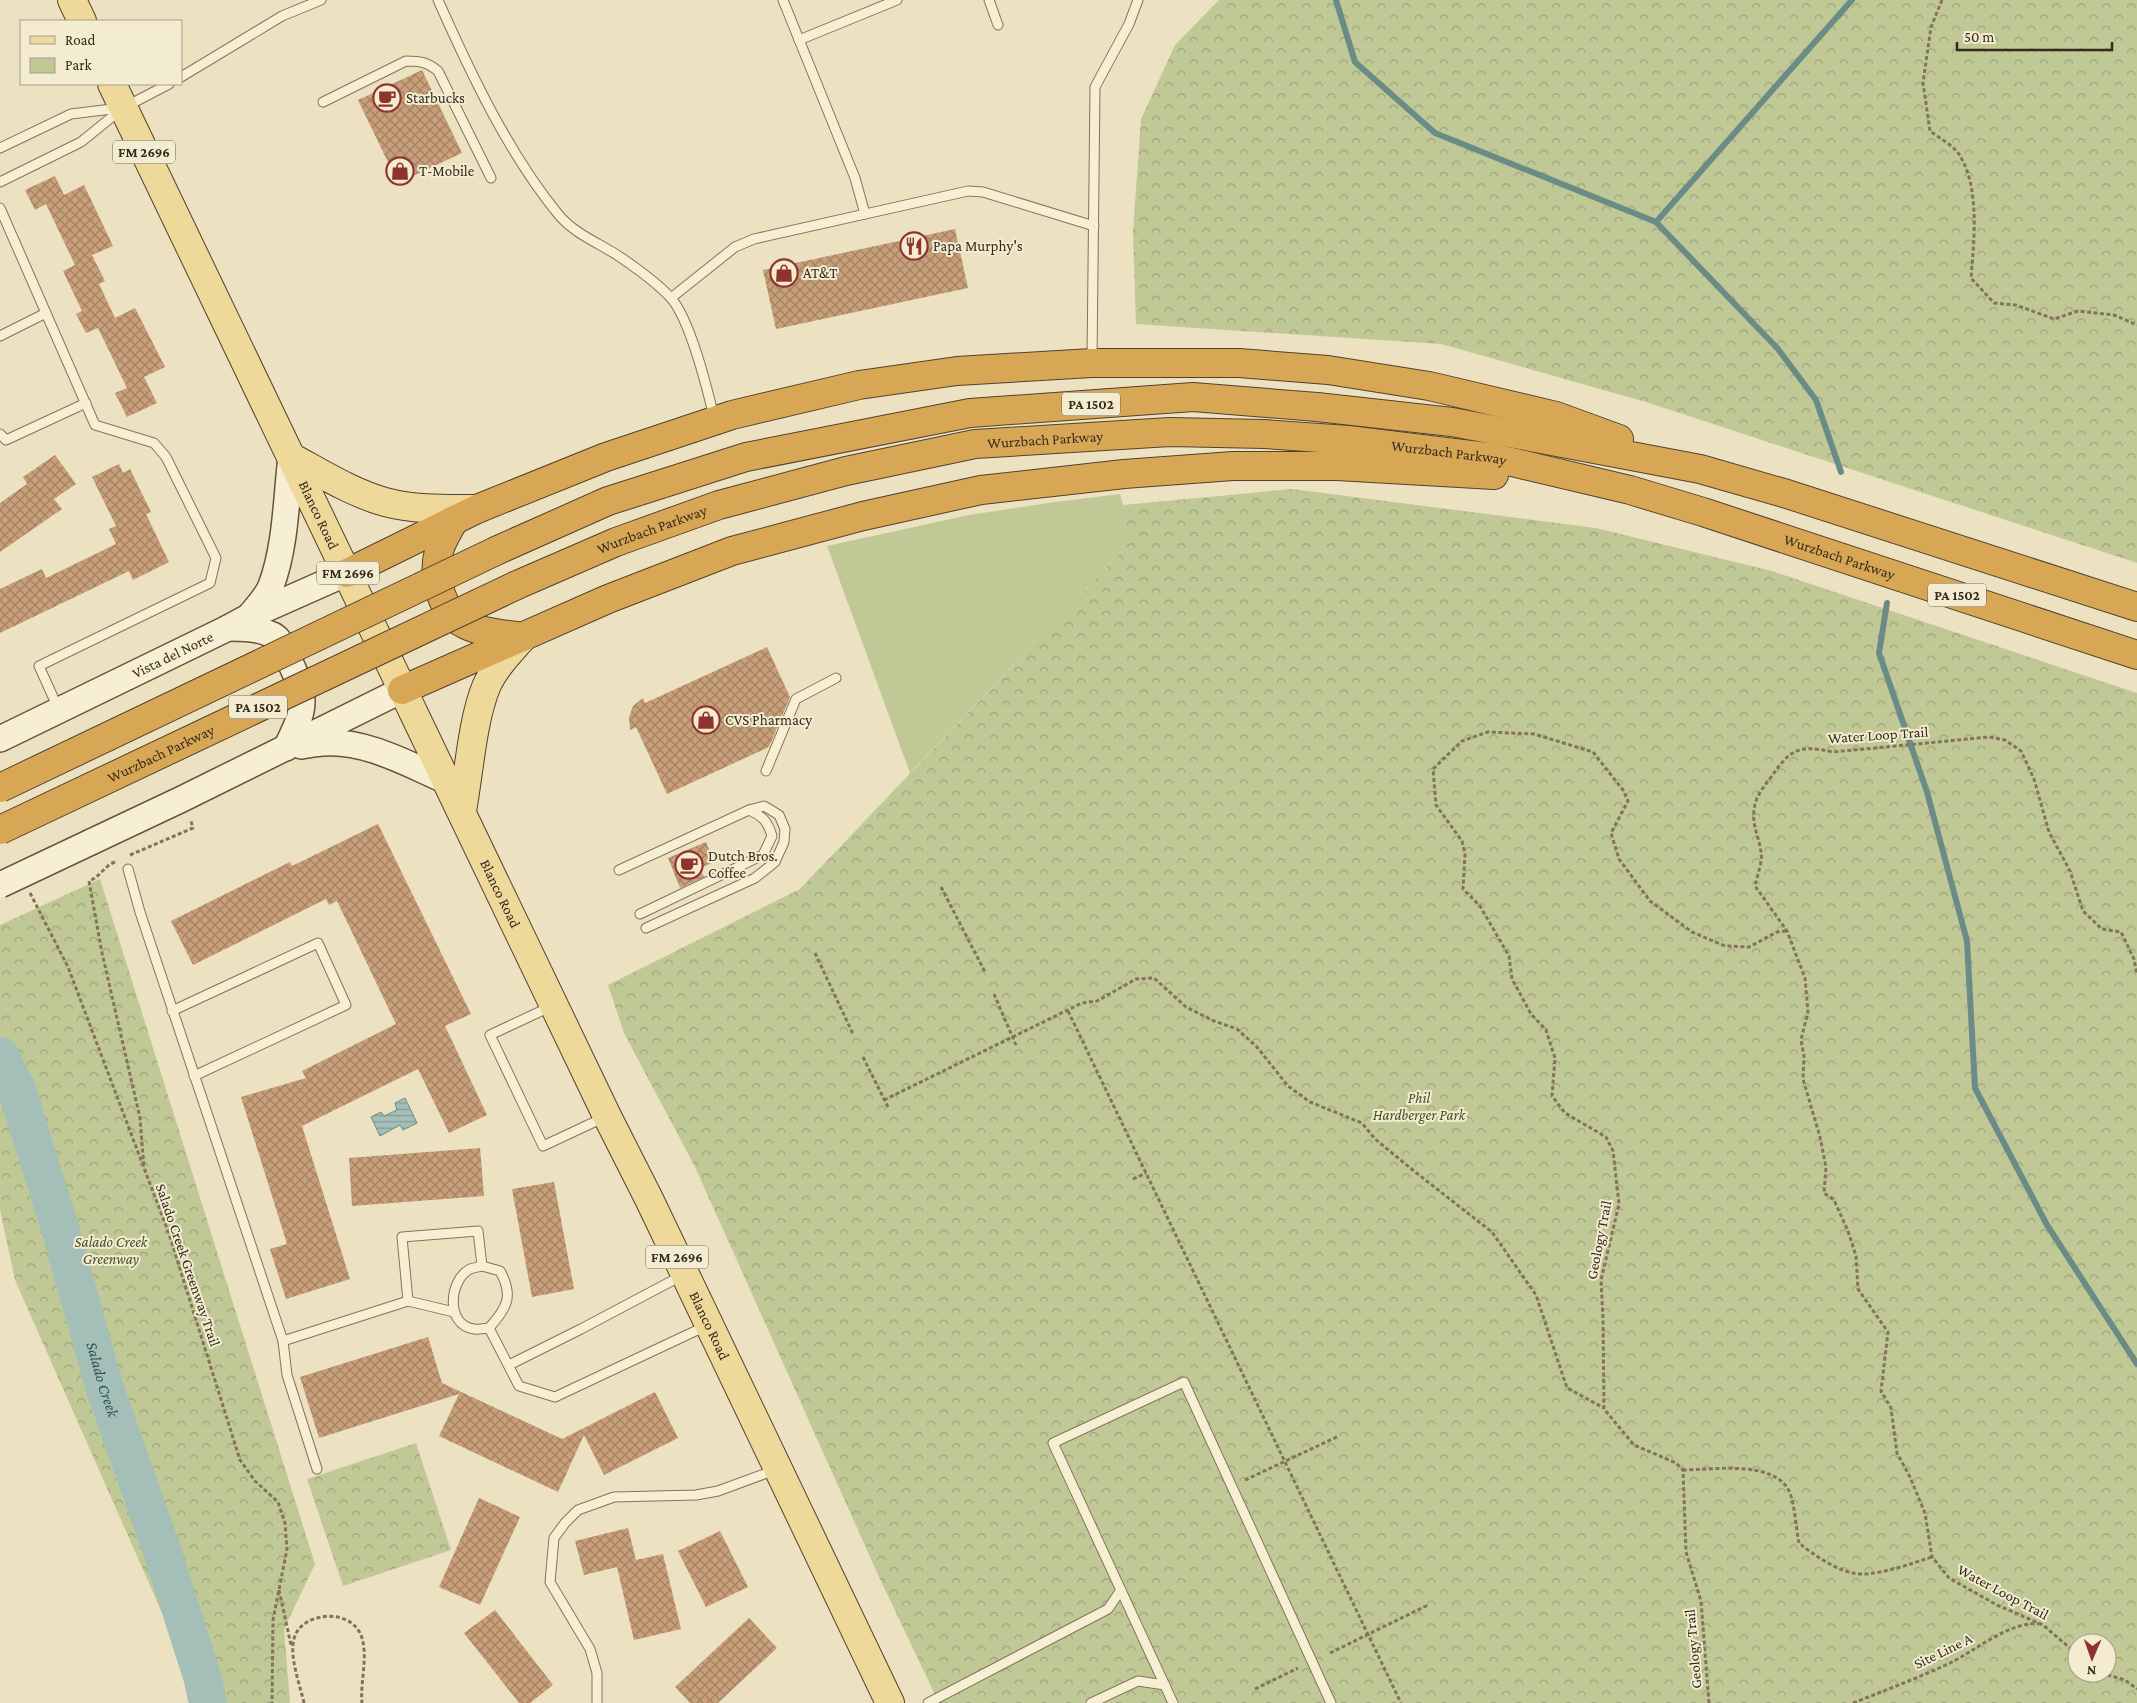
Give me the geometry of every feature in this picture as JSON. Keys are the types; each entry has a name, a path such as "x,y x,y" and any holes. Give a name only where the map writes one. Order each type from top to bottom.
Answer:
{"highway":[{"path":"347,573 466,514 606,457 715,420 868,384 957,371 1092,363 1239,363 1328,370 1429,386 1556,416 1700,469"},
{"name":"Wurzbach Parkway","path":"0,788 498,550 608,501 746,457 970,413 1193,398 1317,407 1452,422 1700,469 1806,500 2137,607"},
{"name":"Wurzbach Parkway","path":"0,830 517,585 616,542 719,505 846,471 975,444 1170,432 1264,434 1348,440 1495,458 1630,490 1722,518 2137,655"},
{"path":"402,690 608,599 732,551 862,516 981,490 1124,474 1233,466 1337,466 1485,474 1630,490"},
{"path":"466,514 442,543 437,562 438,585 446,603 457,619 473,628 523,637"}],"main road":[{"path":"72,0 82,20"},
{"name":"Blanco Road","path":"112,85 607,1116 709,1324 889,1703"},
{"path":"291,458 365,495 386,502 466,514"},
{"path":"462,812 477,724 487,686 497,668 523,637"}],"street":[{"path":"250,616 270,588 276,568 280,550 291,458"},
{"name":"Vista del Norte","path":"0,739 250,616 347,573"},
{"path":"228,628 249,628 272,634 280,642 300,682 303,701 302,712 286,748"},
{"path":"0,885 286,748 402,690"},
{"path":"286,748 325,742 363,748 389,756 447,781"}],"lane":[{"path":"182,76 282,16 321,0"},
{"path":"438,0 518,160 559,216 585,237 623,259 671,298 687,327 706,384 715,420"},
{"path":"783,0 855,178 865,214"},
{"path":"799,40 897,0"},
{"path":"989,0 998,26"},
{"path":"1092,363 1095,87 1129,24 1138,0"},
{"path":"323,102 406,61 420,61 430,64 438,71 491,178"},
{"path":"0,182 81,142 123,108 167,85"},
{"path":"0,148 71,114 123,108"},
{"path":"671,298 735,247 754,239 968,191 983,192 1094,226"},
{"path":"0,208 95,425 154,443 166,456 216,558 210,583 39,666 59,710"},
{"path":"0,336 46,313"},
{"path":"0,434 6,440 86,403"},
{"path":"766,771 796,699 836,678"},
{"path":"619,870 749,810 764,806 779,815 785,828 784,842 775,862 755,878 646,928"},
{"path":"640,914 763,854 772,836 768,823 761,815 749,810"},
{"path":"128,869 172,1011 283,1341 287,1376 317,1469"},
{"path":"172,1011 318,942 346,1004 194,1076"},
{"path":"554,1005 490,1035 543,1146 607,1116"},
{"path":"408,1300 402,1237 478,1231 482,1266"},
{"path":"482,1266 500,1272 506,1283 508,1302 490,1328 472,1329 460,1321 454,1312 452,1296 459,1278 470,1269 482,1266"},
{"path":"509,1365 582,1329 685,1274"},
{"path":"283,1341 408,1300 454,1312"},
{"path":"490,1328 519,1386 554,1397 709,1324"},
{"path":"1173,1703 1053,1443 1184,1382 1331,1703"},
{"path":"597,1703 597,1673 590,1649 550,1582 554,1538 565,1523 578,1510 614,1497 696,1495 718,1491 777,1469"},
{"path":"928,1703 1108,1610 1121,1590"},
{"path":"1091,1703 1138,1680 1165,1685"}],"path":[{"path":"1942,0 1931,27 1923,83 1930,131 1960,154 1971,182 1975,236 1971,278 1994,303 2016,305 2054,319 2078,311 2114,315 2137,325"},
{"name":"Geology Trail","path":"1604,1409 1601,1280 1619,1204 1613,1151 1606,1137 1565,1113 1552,1096 1555,1058 1546,1030 1531,1014 1512,979 1509,956 1480,906 1463,889 1465,854 1462,840 1436,805 1433,769 1462,741 1488,732 1534,734 1592,752 1623,790 1628,801 1611,833 1618,859 1650,901 1692,932 1725,946 1749,946 1777,932 1787,931"},
{"name":"Water Loop Trail","path":"2067,1645 2043,1625 1997,1605 1950,1578 1932,1557 1925,1513 1910,1477 1897,1453 1891,1408 1881,1391 1888,1332 1858,1289 1856,1256 1848,1232 1834,1200 1824,1193 1826,1167 1822,1144 1803,1079 1804,1056 1801,1040 1808,1012 1805,978 1787,931 1755,886 1762,853 1753,827 1754,809 1759,794 1785,757 1797,751 1812,748 1833,752 1989,737 2005,740 2021,751 2034,779 2049,832 2070,871 2083,911 2102,929 2121,932 2134,959 2137,975"},
{"path":"126,857 193,828 191,821"},
{"path":"118,861 109,864 97,878 89,881 102,954 140,1118 145,1173"},
{"path":"941,887 985,972"},
{"name":"Salado Creek Greenway Trail","path":"29,891 68,967 169,1234 240,1460 255,1481 278,1502 285,1523 287,1549 273,1620 272,1703"},
{"path":"815,953 852,1034"},
{"path":"884,1100 1082,1003 1097,1001 1136,979 1154,978 1186,1007 1214,1021 1237,1029 1257,1047 1288,1086 1310,1102 1362,1123 1375,1138 1414,1171 1492,1232 1536,1295 1567,1388 1604,1409 1634,1446 1676,1463 1683,1470 1763,1470 1780,1480 1790,1493 1799,1543 1840,1569 1855,1574 1874,1572 1893,1569 1932,1557"},
{"path":"994,994 1016,1045"},
{"path":"1068,1011 1401,1703"},
{"path":"864,1056 888,1108"},
{"path":"1133,1179 1146,1173"},
{"path":"1232,1486 1339,1436"},
{"name":"Geology Trail","path":"1683,1470 1686,1552 1701,1601 1710,1703"},
{"path":"279,1588 304,1703"},
{"path":"1330,1653 1428,1605"},
{"path":"292,1650 298,1628 313,1619 332,1616 347,1619 357,1628 362,1638 364,1654 360,1691 362,1703"},
{"name":"Site Line A","path":"1854,1703 1951,1663 2006,1632 2031,1623 2043,1625"},
{"path":"1255,1689 1298,1668"},
{"path":"2117,1677 2126,1680 2137,1689"}],"green space":[{"path":"1219,0 2137,0 2137,563 1646,402 1441,344 1136,324 1133,232 1141,119 1175,45"},
{"name":"Phil Hardberger Park","path":"1292,489 1596,528 1772,571 2137,693 2137,1703 939,1703 880,1579 695,1167 624,1033 608,985 800,889 1123,550 1123,505"},
{"path":"1120,494 1123,505 1123,550 910,773 827,546 969,515"},
{"name":"Salado Creek Greenway","path":"100,879 315,1564 284,1629 290,1703 192,1703 186,1667 15,1280 0,1210 0,925"},
{"path":"416,1443 451,1550 343,1586 307,1479"}],"water":[{"path":"405,1098 417,1123 403,1130 400,1125 380,1136 371,1117 381,1112 384,1116 397,1110 395,1103"}],"building":[{"path":"422,70 462,153 398,183 358,100"},
{"path":"55,176 64,195 84,185 113,246 92,255 105,281 99,284 115,318 135,308 165,367 144,377 157,403 127,417 115,393 127,388 98,328 86,333 76,314 82,311 63,271 75,265 46,204 35,210 25,190"},
{"path":"955,229 968,288 776,329 763,270"},
{"path":"55,455 76,484 54,499 62,509 0,552 0,503 27,484 23,477"},
{"path":"119,464 123,473 130,469 151,512 146,514 169,562 133,580 129,571 0,633 0,589 42,569 46,578 116,544 109,529 116,526 92,477"},
{"name":"CVS Pharmacy","path":"767,647 790,697 769,747 667,794 636,727 630,730 629,717 633,706 643,698 645,703"},
{"path":"378,824 471,1014 445,1026 487,1115 449,1133 418,1069 302,1126 350,1279 286,1299 270,1249 287,1244 241,1097 306,1078 302,1071 396,1024 337,901 329,905 326,899 193,965 171,921 290,862 292,866"},
{"name":"Dutch Bros. Coffee","path":"706,842 714,862 700,868 704,877 680,888 668,858"},
{"path":"480,1148 484,1196 352,1206 349,1158"},
{"path":"554,1182 574,1289 532,1297 512,1189"},
{"path":"428,1337 442,1383 562,1439 655,1392 678,1438 604,1475 584,1435 558,1492 439,1436 459,1394 319,1438 300,1377"},
{"path":"479,1498 520,1517 480,1605 439,1587"},
{"path":"628,1528 636,1560 663,1554 681,1629 634,1640 617,1567 584,1575 575,1541"},
{"path":"720,1531 748,1587 706,1607 678,1551"},
{"path":"495,1610 553,1685 530,1703 519,1703 464,1633"},
{"path":"749,1618 777,1648 718,1703 690,1703 675,1687"}],"waterway":[{"path":"1336,0 1355,62 1435,133 1656,222 1778,349 1816,400 1841,472"},
{"path":"1656,222 1852,0"},
{"path":"1887,603 1879,653 1927,792 1967,941 1975,1088 2047,1225 2137,1364"},
{"name":"Salado Creek","path":"0,1056 16,1087 60,1228 105,1389 162,1551 202,1676 208,1703"}],"place":[{"name":"Starbucks","path":"387,98"},
{"name":"T-Mobile","path":"400,171"},
{"name":"Papa Murphy's","path":"914,246"},
{"name":"AT&T","path":"784,273"},
{"name":"CVS Pharmacy","path":"706,720"},
{"name":"Dutch Bros. Coffee","path":"689,865"}]}
